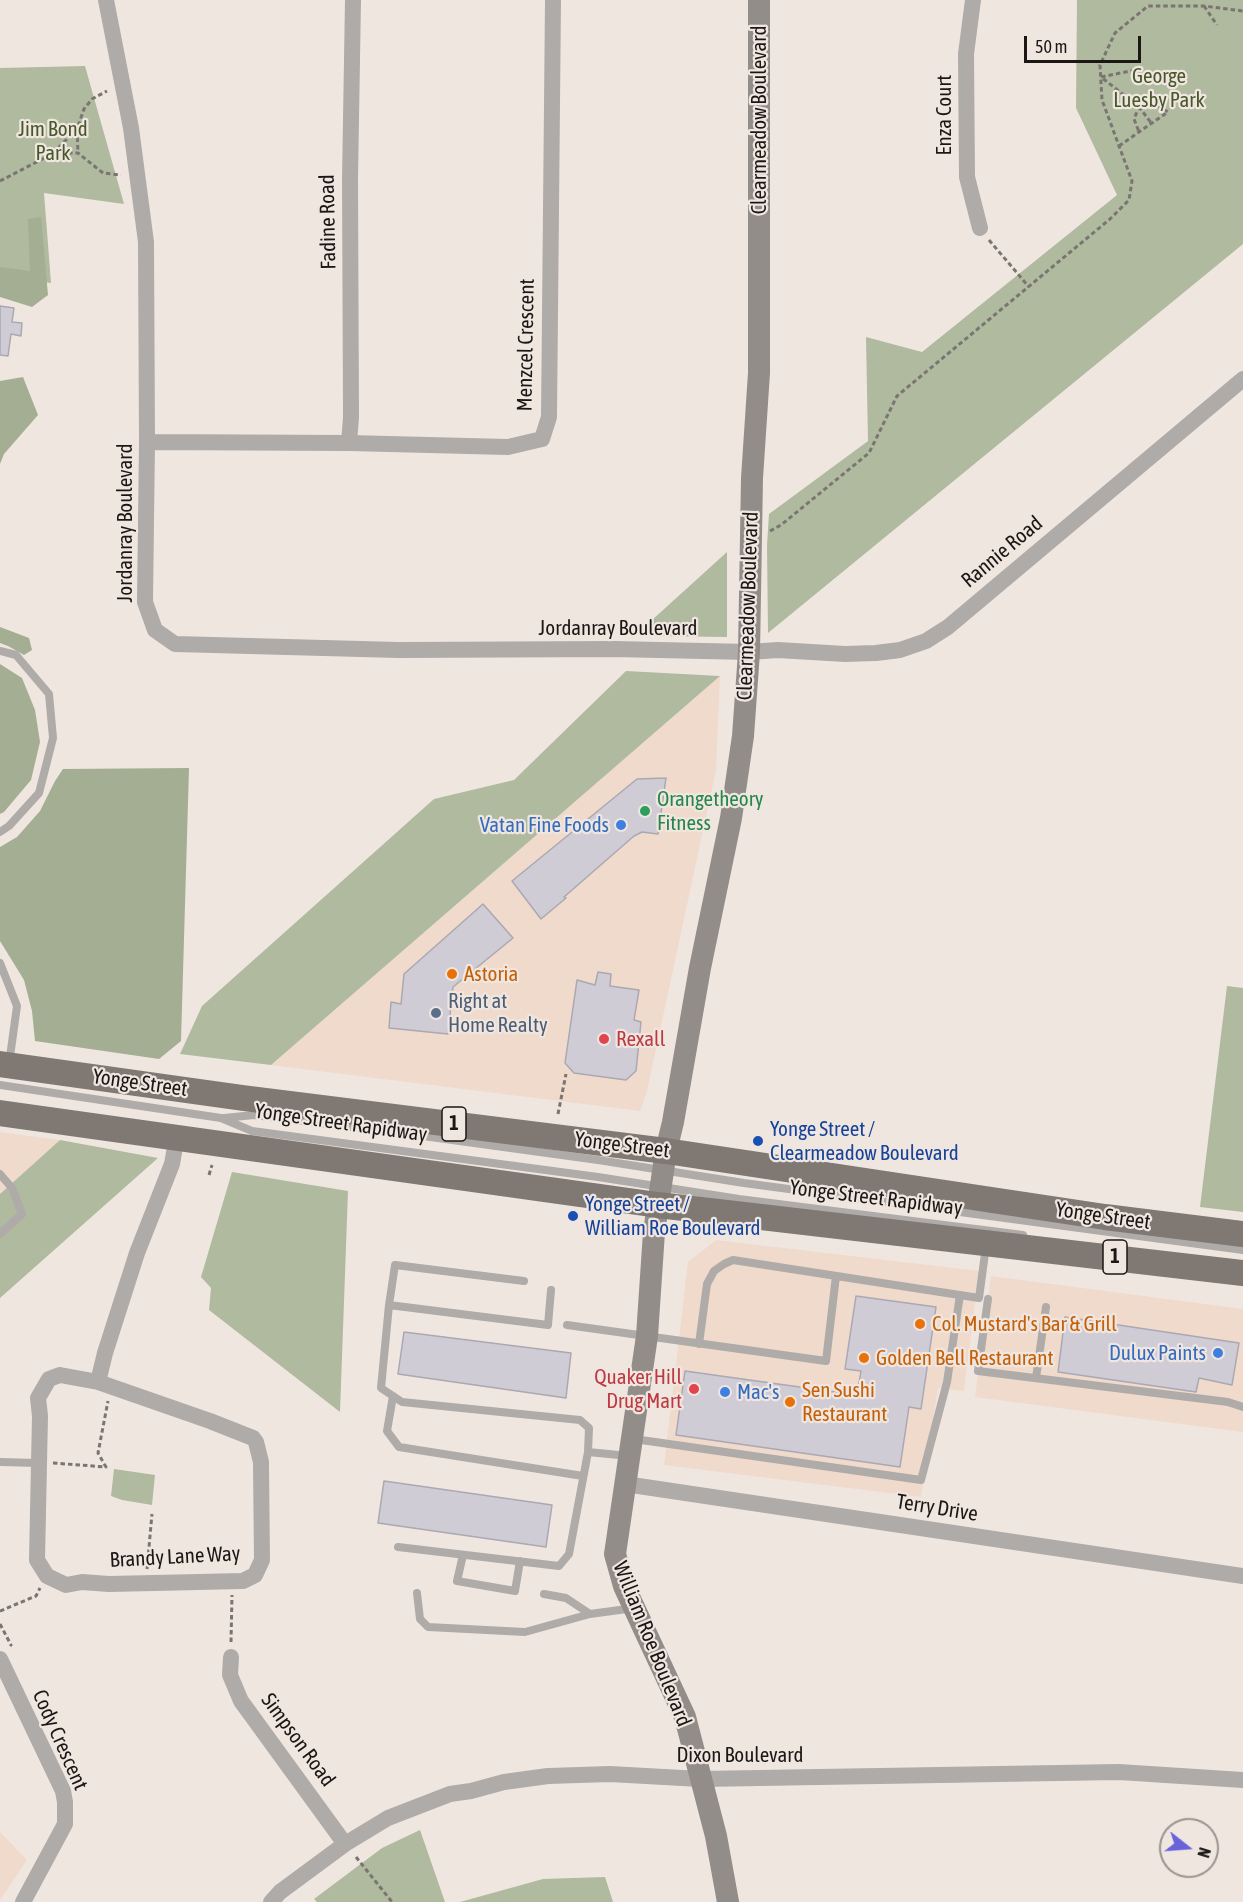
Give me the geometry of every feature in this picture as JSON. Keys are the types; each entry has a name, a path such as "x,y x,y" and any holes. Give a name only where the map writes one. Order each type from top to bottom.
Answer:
{"main road":[{"name":"Yonge Street","path":"3,1072 254,1099 987,1242 1243,1273"},
{"name":"Yonge Street","path":"0,1113 177,1136 1105,1217 1243,1234"}],"street":[{"name":"Jordanray Boulevard","path":"106,0 131,128 146,242 145,602 155,630 176,644 398,650 614,649 749,652"},
{"name":"Fadine Road","path":"349,443 353,0"},
{"name":"Menzcel Crescent","path":"147,442 508,447 542,438 549,417 553,0"},
{"name":"Clearmeadow Boulevard","path":"662,1178 699,968 731,818 743,736 749,652 752,478 759,373 759,0"},
{"name":"Enza Court","path":"973,0 966,54 967,177 980,228"},
{"name":"Rannie Road","path":"749,652 778,650 876,654 900,650 926,641 948,627 1243,379"},
{"path":"104,1385 105,1353 137,1253 172,1164 177,1136"},
{"name":"William Roe Boulevard","path":"662,1178 654,1232 647,1335 615,1554 624,1586 685,1717 716,1836 728,1902"},
{"name":"Brandy Lane Way","path":"60,1375 104,1385 210,1420 253,1438 261,1462 262,1560 255,1575 243,1581 82,1582 66,1585 47,1576 37,1560 40,1416 38,1398 49,1379 60,1375"},
{"name":"Terry Drive","path":"625,1484 1243,1576"},
{"name":"Cody Crescent","path":"3,1655 63,1791 65,1802 65,1824 23,1902"},
{"name":"Simpson Road","path":"231,1657 230,1675 241,1701 345,1844"},
{"name":"Dixon Boulevard","path":"271,1902 280,1892 345,1844 388,1818 450,1794 504,1782 548,1776 610,1774 700,1779 1119,1772 1243,1780"}],"lane":[{"path":"0,651 16,655 49,694 53,738 39,793 9,826 0,832"},
{"path":"0,963 17,1006 3,1072"},
{"name":"Yonge Street Rapidway","path":"3,1072 221,1118 252,1131 662,1178 744,1184 1243,1250"},
{"name":"Yonge Street Rapidway","path":"221,1118 254,1115 423,1136 662,1178 739,1199 1027,1235"},
{"path":"0,1174 12,1188 22,1214 0,1233"},
{"path":"699,1344 707,1284 714,1271 733,1260 979,1298 987,1242"},
{"path":"1191,1257 1243,1264"},
{"path":"398,1547 559,1566 569,1554 588,1452 589,1428 580,1420 402,1402 381,1388 395,1265 524,1281"},
{"path":"567,1325 826,1361 836,1276"},
{"path":"389,1305 548,1326 551,1290"},
{"path":"588,1452 630,1448 921,1480 947,1382 960,1295"},
{"path":"988,1299 978,1371 1243,1405"},
{"path":"1036,1378 1046,1306"},
{"path":"393,1396 387,1431 399,1447 584,1476"},
{"path":"0,1462 39,1462"},
{"path":"463,1555 457,1581 515,1591 520,1561"},
{"path":"417,1593 420,1618 428,1627 525,1632 590,1614 634,1608"},
{"path":"544,1594 566,1598 590,1614"}],"path":[{"path":"750,542 781,525 869,453 897,396 1110,219 1129,200 1132,181 1102,100 1100,65 1115,33 1148,6 1204,6 1243,11"},
{"path":"1204,6 1217,25"},
{"path":"1101,76 1135,70"},
{"path":"1101,76 1139,107 1152,124"},
{"path":"78,153 77,129 84,109 92,99 122,83"},
{"path":"1119,146 1168,112 1153,103 1139,107"},
{"path":"1139,107 1134,119 1139,132"},
{"path":"0,181 52,154 77,129"},
{"path":"52,154 78,153 103,172 137,177"},
{"path":"980,228 1029,287"},
{"path":"558,1114 566,1074"},
{"path":"209,1174 212,1166"},
{"path":"39,1462 106,1467 98,1453 104,1385"},
{"path":"146,1583 152,1514"},
{"path":"0,1611 36,1596 47,1576"},
{"path":"231,1657 232,1581"},
{"path":"0,1624 11,1645 3,1655"},
{"path":"345,1844 392,1902"}],"shaded area":[{"path":"720,676 716,770 647,1091 640,1111 271,1065"},
{"path":"0,1132 60,1140 0,1194"},
{"path":"716,1240 979,1271 964,1391 938,1388 921,1497 664,1465 688,1262"},
{"path":"991,1276 1243,1309 1243,1432 975,1397"},
{"path":"0,1832 27,1860 0,1900"}],"green space":[{"name":"George Luesby Park","path":"1077,0 1243,0 1243,244 768,633 769,514 868,441 866,337 922,352 1117,195 1076,108"},
{"name":"Jim Bond Park","path":"85,66 124,204 44,193 51,283 0,276 0,68"},
{"path":"41,217 48,295 32,307 0,297 0,267 30,271 28,219"},
{"path":"23,377 38,415 4,454 0,464 0,381"},
{"path":"727,552 727,637 651,636 652,620"},
{"path":"0,627 29,638 32,650 24,655 0,643"},
{"path":"0,664 22,678 35,710 40,742 31,780 0,814"},
{"path":"626,671 720,676 271,1065 180,1054 202,1006 434,799 514,780"},
{"path":"189,768 181,1041 159,1059 35,1041 32,1011 24,980 0,941 0,847 17,837 40,811 63,769"},
{"path":"1227,986 1243,988 1243,1212 1200,1207"},
{"path":"60,1140 158,1158 0,1298 0,1194"},
{"path":"232,1172 348,1191 340,1412 209,1310 211,1288 201,1277"},
{"path":"114,1469 155,1475 152,1505 111,1496"},
{"path":"420,1830 445,1902 317,1902 314,1899 382,1848"},
{"path":"605,1877 613,1902 460,1902 543,1879"}],"building":[{"path":"0,306 14,308 12,322 22,323 21,336 11,334 8,356 0,355"},
{"path":"666,778 658,834 642,832 634,836 541,919 512,881 637,779"},
{"path":"483,904 513,938 453,987 448,1034 389,1028 391,1002 401,1004 404,974"},
{"path":"598,972 611,974 610,986 639,990 634,1020 641,1022 636,1071 626,1080 574,1073 565,1063 577,980 595,985"},
{"path":"856,1296 936,1307 921,1409 909,1407 900,1467 676,1435 685,1371 857,1395 861,1371 845,1369"},
{"path":"1065,1317 1239,1343 1232,1385 1199,1378 1196,1392 1058,1372"},
{"path":"404,1332 571,1353 566,1398 398,1374"},
{"path":"384,1481 552,1505 546,1547 378,1523"}],"place":[{"name":"Orangetheory Fitness","path":"645,811"},
{"name":"Vatan Fine Foods","path":"621,825"},
{"name":"Astoria","path":"452,974"},
{"name":"Right at Home Realty","path":"436,1013"},
{"name":"Rexall","path":"604,1039"},
{"name":"Yonge Street / Clearmeadow Boulevard","path":"758,1141"},
{"name":"Yonge Street / William Roe Boulevard","path":"573,1216"},
{"name":"Col. Mustard's Bar & Grill","path":"920,1324"},
{"name":"Dulux Paints","path":"1218,1353"},
{"name":"Golden Bell Restaurant","path":"864,1358"},
{"name":"Quaker Hill Drug Mart","path":"694,1389"},
{"name":"Mac's","path":"725,1392"},
{"name":"Sen Sushi Restaurant","path":"790,1402"}]}
